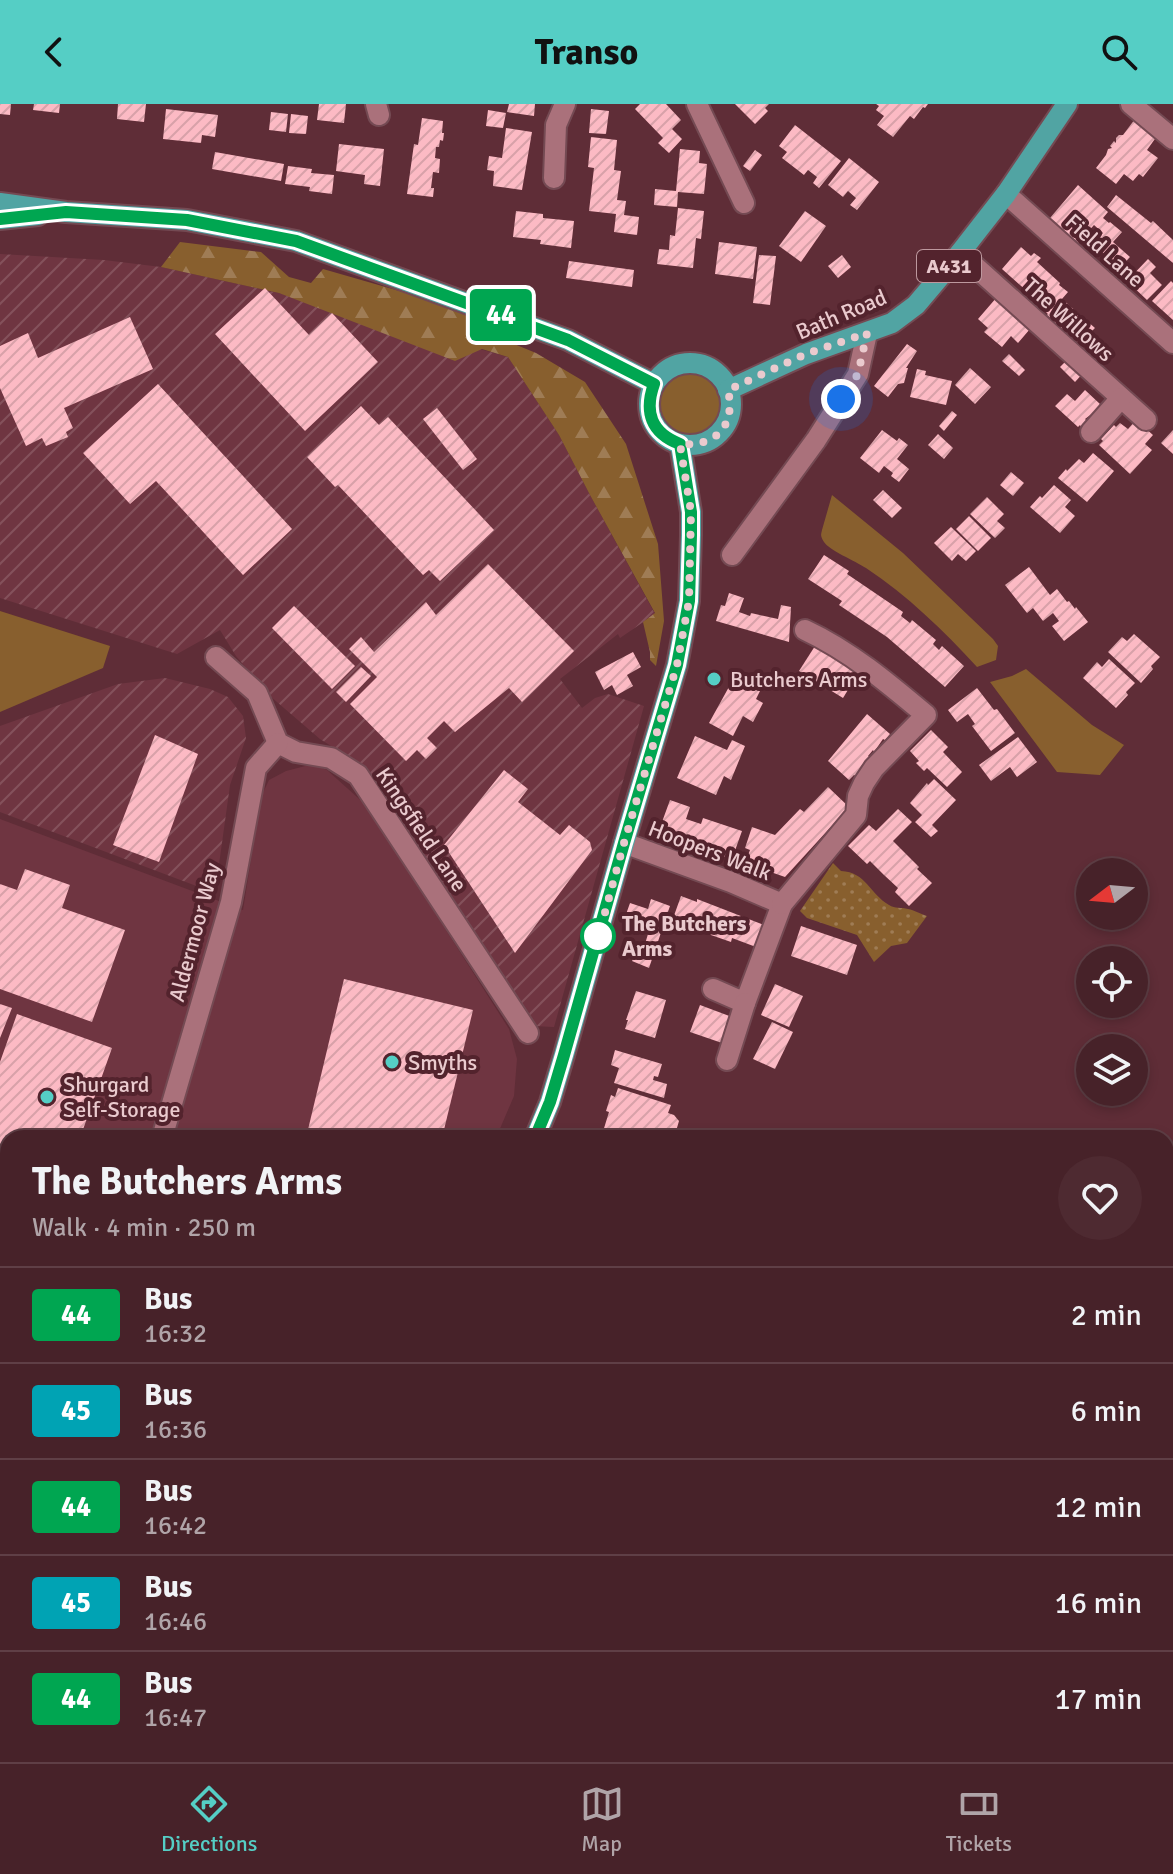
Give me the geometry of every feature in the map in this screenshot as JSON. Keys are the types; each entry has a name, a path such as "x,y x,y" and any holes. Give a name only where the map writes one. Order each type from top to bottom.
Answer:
{"main road":[{"name":"Bath Road","path":"728,390 806,354 892,323 916,305 1006,194 1067,104"},
{"path":"0,203 66,212 187,220 296,241 568,340 654,384"},
{"path":"0,219 66,212"},
{"path":"691,363 706,366 719,375 728,390 730,414 723,430 710,441 696,445 669,440 657,430 650,415 649,398 654,384 663,373 675,366 691,363"},
{"path":"538,1130 561,1067 677,665 689,601 691,512 680,444"}],"street":[{"path":"554,178 556,125 565,104"},
{"path":"697,104 744,203"},
{"path":"1131,104 1173,139"},
{"name":"Field Lane","path":"1006,194 1173,343"},
{"name":"The Willows","path":"960,253 1146,420"},
{"path":"732,555 816,440 858,374 867,333"},
{"path":"1091,432 1121,398"},
{"path":"782,904 856,815 858,796 874,768 926,715 850,655 805,630"},
{"path":"216,657 257,693 278,743"},
{"name":"Kingsfield Lane","path":"278,743 296,752 331,758 358,775 528,1033"},
{"name":"Aldermoor Way","path":"164,1130 231,902 256,768 278,743"},
{"name":"Hoopers Walk","path":"624,843 782,904 727,1060"},
{"path":"713,989 745,1003"}],"shaded area":[{"path":"0,254 161,267 279,293 508,357 559,435 655,614 620,638 618,634 560,679 582,708 595,698 608,694 644,706 554,1027 534,1026 360,764 320,739 270,696 236,656 220,630 177,654 0,598"},
{"path":"165,678 210,689 228,697 243,716 246,738 230,785 215,893 0,812 0,726 118,684"},
{"path":"313,764 327,770 367,806 509,1029 517,1059 514,1096 499,1130 0,1130 0,819 243,910 261,797 269,780 286,771"}],"green space":[{"path":"180,242 261,252 289,277 311,283 323,269 462,309 478,329 536,353 585,382 626,444 658,544 664,621 656,666 650,660 643,622 655,613 559,435 508,357 482,349 455,361 279,293 161,267"},
{"path":"684,372 696,372 713,381 720,392 720,416 713,427 696,436 684,436 672,431 663,422 658,410 658,398 663,386 672,377"},
{"path":"832,495 903,553 993,639 998,646 996,660 977,667 911,602 866,568 827,545 821,534"},
{"path":"0,611 110,646 103,668 0,712"},
{"path":"1026,669 1092,725 1124,745 1100,775 1057,772 990,682"},
{"path":"833,863 841,871 862,879 889,905 927,916 907,943 891,946 874,962 857,935 807,918 800,911"}],"building":[{"path":"0,104 11,104 10,115 0,114"},
{"path":"34,104 60,104 59,113 33,110"},
{"path":"118,104 146,104 144,122 117,119"},
{"path":"319,104 346,104 344,123 317,120"},
{"path":"509,104 535,104 534,116 507,112"},
{"path":"640,104 666,104 681,120 672,129 682,139 669,153 658,143 663,138 635,109"},
{"path":"735,104 769,104 765,108 768,111 755,124"},
{"path":"876,104 928,104 914,119 910,116 893,137 877,125 884,116 876,110 879,106"},
{"path":"166,109 218,115 215,137 202,135 201,143 163,139"},
{"path":"591,109 609,111 606,134 589,133"},
{"path":"488,110 506,113 503,128 486,126"},
{"path":"271,112 288,114 286,132 269,130"},
{"path":"291,114 308,116 306,134 289,133"},
{"path":"422,118 443,121 443,141 440,140 439,147 436,147 435,158 440,159 439,173 433,172 433,197 407,194 414,144 418,145"},
{"path":"1135,119 1157,136 1147,150 1158,158 1143,177 1139,174 1133,181 1124,174 1116,184 1096,168 1114,141 1116,143 1116,138 1123,135"},
{"path":"795,125 841,161 819,188 813,183 817,177 808,170 804,175 782,158 787,152 779,146"},
{"path":"506,128 532,132 522,190 493,186 494,171 487,170 489,156 502,158"},
{"path":"591,137 617,140 614,170 621,171 617,200 626,201 624,215 639,217 637,235 614,232 616,214 589,211 594,168 588,167"},
{"path":"339,144 384,149 380,186 364,184 365,175 336,171"},
{"path":"680,149 700,151 699,163 707,164 704,194 678,192 677,207 654,205 655,189 676,191"},
{"path":"755,150 762,155 750,171 743,166"},
{"path":"215,152 284,164 281,181 212,169"},
{"path":"849,158 879,182 857,210 850,205 856,198 848,191 843,197 828,185"},
{"path":"288,166 312,169 311,173 334,175 332,194 285,184"},
{"path":"1078,185 1108,212 1103,218 1122,232 1113,242 1130,257 1117,272 1104,261 1108,257 1093,244 1103,233 1094,225 1078,243 1050,218"},
{"path":"1116,195 1151,223 1153,221 1173,240 1173,263 1107,207"},
{"path":"678,208 704,211 701,239 696,238 693,268 657,264 659,249 669,250 670,235 675,236"},
{"path":"516,211 574,221 571,248 513,237"},
{"path":"805,211 826,226 801,262 779,246"},
{"path":"719,242 757,247 753,279 715,274"},
{"path":"1021,247 1031,256 1034,253 1041,258 1037,262 1068,292 1062,299 1095,328 1080,344 1002,269"},
{"path":"759,255 776,256 770,305 753,303"},
{"path":"842,255 851,267 838,278 828,266"},
{"path":"1148,259 1156,267 1150,273 1162,285 1147,300 1127,281"},
{"path":"569,261 634,270 632,287 566,278"},
{"path":"1171,281 1173,283 1173,320 1152,301"},
{"path":"265,288 309,335 332,313 378,362 305,431 215,334"},
{"path":"997,297 1030,329 1018,343 1011,336 1002,347 984,332 988,328 978,319"},
{"path":"130,317 153,369 64,408 73,428 66,432 68,437 46,446 42,438 26,446 0,388 0,346 28,333 38,358"},
{"path":"907,344 917,351 906,368 904,383 898,384 888,397 874,386"},
{"path":"1009,354 1025,370 1019,376 1002,361"},
{"path":"1070,357 1085,371 1075,382 1060,367"},
{"path":"970,368 991,387 975,404 955,385"},
{"path":"917,369 926,371 925,375 952,381 946,405 910,397"},
{"path":"158,384 292,529 243,575 156,481 130,504 83,453"},
{"path":"1085,390 1100,407 1078,427 1055,406 1067,394 1075,401"},
{"path":"361,406 379,425 388,417 494,530 440,581 429,570 423,575 338,485 335,487 307,457"},
{"path":"437,408 477,459 463,470 423,419"},
{"path":"952,411 957,415 944,431 939,426"},
{"path":"1136,420 1153,435 1145,444 1152,450 1130,474 1099,445 1114,425 1116,427 1120,423 1128,429"},
{"path":"882,430 908,445 897,459 909,469 899,482 884,466 879,473 860,458"},
{"path":"1173,430 1173,454 1161,443"},
{"path":"938,434 953,448 944,459 928,445"},
{"path":"1093,453 1114,471 1087,502 1058,478 1079,459 1084,463"},
{"path":"1011,472 1024,483 1013,496 1000,485"},
{"path":"1054,485 1071,500 1065,507 1075,516 1060,533 1030,507"},
{"path":"883,490 902,508 892,518 873,500"},
{"path":"987,497 1004,514 997,521 1005,528 995,538 970,514"},
{"path":"969,516 991,538 978,551 956,529"},
{"path":"951,527 976,551 966,561 958,554 952,561 934,543"},
{"path":"824,555 903,612 901,616 910,623 912,620 936,640 933,644 939,650 942,646 964,666 945,687 887,637 839,605 842,601 808,579"},
{"path":"488,564 574,651 522,702 509,688 455,732 444,721 427,738 437,748 426,759 417,750 406,761 350,704 377,677 349,649 361,637 374,652 426,602 436,615"},
{"path":"1029,567 1050,595 1057,589 1088,622 1064,641 1052,626 1059,621 1053,613 1043,621 1033,608 1027,613 1005,585"},
{"path":"729,593 744,598 739,612 750,616 751,613 778,619 781,605 791,607 789,642 716,621"},
{"path":"294,606 355,666 332,689 272,628"},
{"path":"1134,634 1160,657 1141,683 1108,652 1122,637 1127,641"},
{"path":"815,646 859,672 843,698 799,671"},
{"path":"633,652 641,667 627,675 633,686 617,695 612,685 604,690 595,672"},
{"path":"1109,659 1135,683 1116,708 1083,678 1097,662 1102,667"},
{"path":"361,667 371,676 346,702 336,692"},
{"path":"736,680 760,691 756,699 763,703 753,722 743,716 733,736 709,723 730,685 733,687"},
{"path":"977,688 1015,733 991,751 972,726 975,724 968,714 957,722 948,710"},
{"path":"867,714 890,734 868,756 872,759 849,780 828,761"},
{"path":"931,730 948,747 943,752 962,772 947,787 927,768 924,771 910,751"},
{"path":"155,735 198,754 159,862 113,845"},
{"path":"695,736 727,750 732,740 745,746 731,780 724,776 716,795 677,778"},
{"path":"1018,737 1037,762 1017,777 1010,767 991,781 979,765"},
{"path":"504,770 528,789 518,802 560,835 569,825 590,842 592,850 515,953 444,845"},
{"path":"934,779 956,800 932,825 938,831 931,837 915,822 922,815 910,803"},
{"path":"828,787 849,807 785,877 745,863 750,850 745,848 752,827 775,835 800,809 804,812"},
{"path":"670,800 690,807 686,819 701,824 703,818 742,831 732,859 658,833"},
{"path":"898,809 912,822 893,841 932,883 909,906 895,892 898,888 870,861 867,864 848,846 869,825 876,831"},
{"path":"25,869 70,885 62,908 125,930 92,1022 0,989 0,884 17,890"},
{"path":"681,896 697,902 697,899 764,925 756,947 732,938 731,942 671,924"},
{"path":"651,899 670,906 649,968 632,961 638,942 645,944 648,934 640,931 642,926 624,920 630,903 648,909"},
{"path":"801,926 857,945 847,975 791,956"},
{"name":"Smyths","path":"344,979 473,1010 444,1130 308,1130"},
{"path":"775,984 803,996 789,1027 761,1015"},
{"path":"636,991 666,1000 655,1038 625,1029"},
{"path":"0,1004 12,1008 0,1038"},
{"path":"700,1005 732,1017 722,1043 690,1032"},
{"name":"Shurgard Self-Storage","path":"17,1014 112,1048 83,1130 0,1130 0,1062"},
{"path":"772,1022 793,1032 775,1069 753,1059"},
{"path":"615,1050 662,1064 658,1077 654,1076 653,1080 667,1084 664,1098 614,1083 619,1068 611,1065"},
{"path":"618,1088 671,1105 668,1113 679,1121 676,1130 603,1130 611,1095 615,1097"}],"bus line":[{"name":"44","path":"0,219 66,212 187,220 296,241 538,328 654,384 649,398 650,415 657,430 680,444 691,512 689,601 677,665 550,1102 538,1130"}],"place":[{"name":"Butchers Arms","path":"714,679"},
{"name":"The Butchers Arms","path":"598,936"},
{"name":"Smyths","path":"392,1062"},
{"name":"Shurgard Self-Storage","path":"47,1097"}],"route":[{"path":"598,936 677,665 689,601 691,512 680,444 696,445 710,441 723,430 730,414 728,390 806,354 867,333 858,374 841,399"}]}
